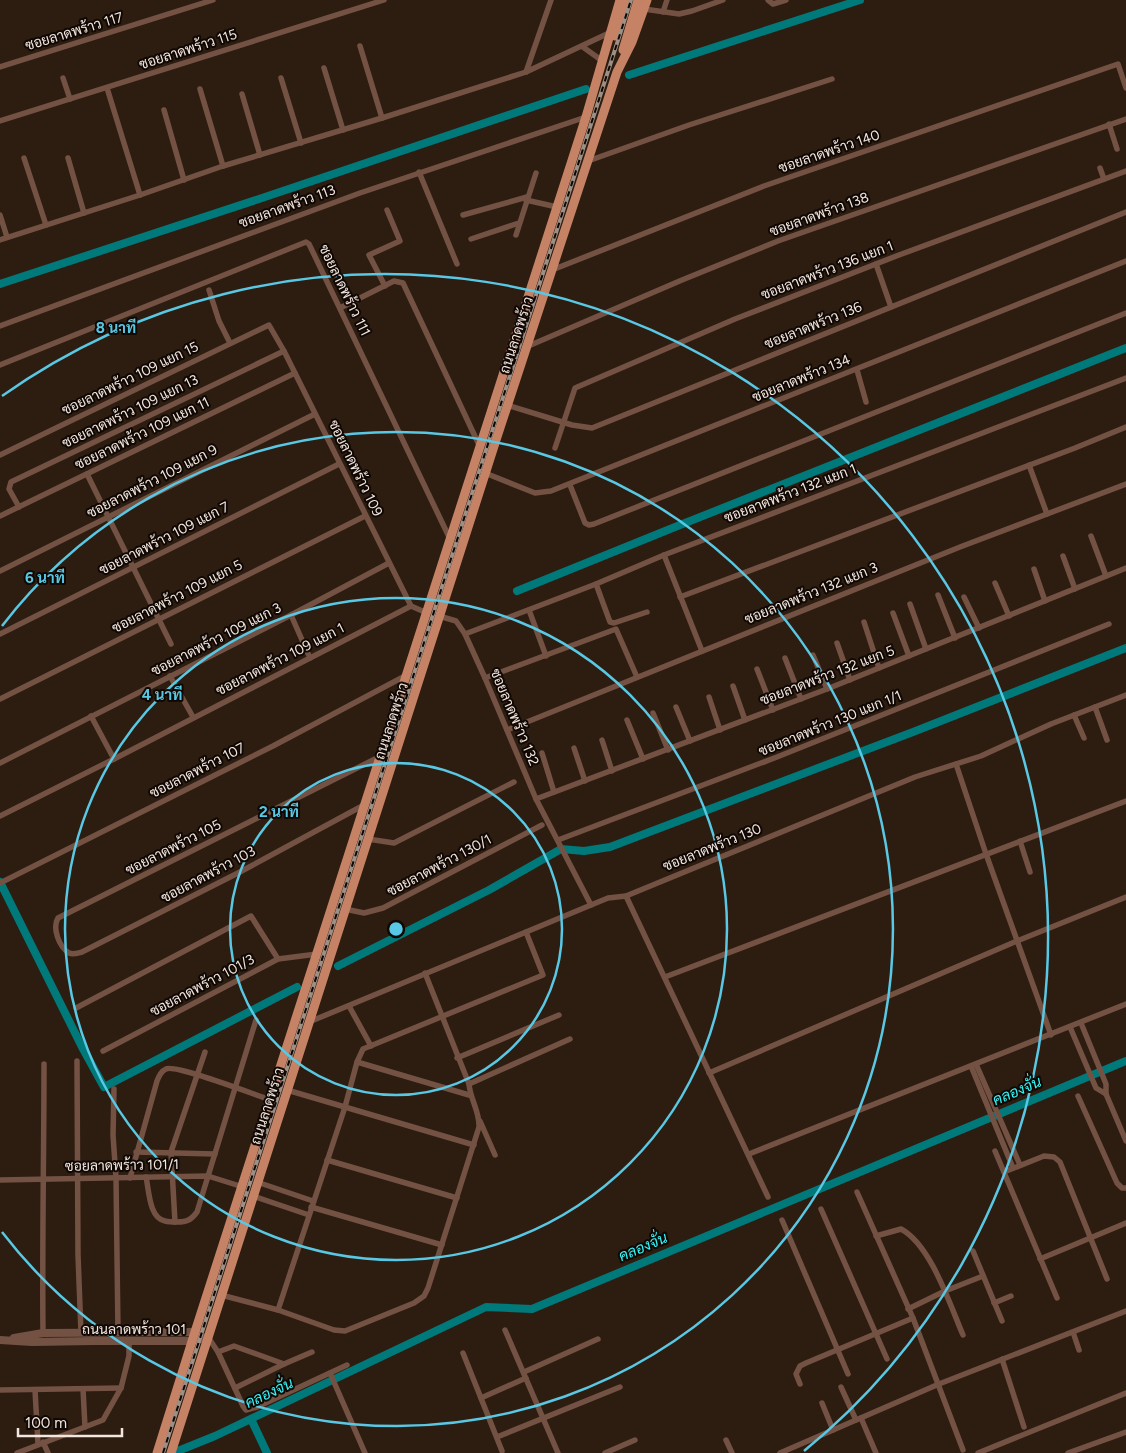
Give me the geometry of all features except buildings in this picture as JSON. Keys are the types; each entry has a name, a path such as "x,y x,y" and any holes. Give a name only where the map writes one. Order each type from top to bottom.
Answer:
{"main road":[{"name":"ถนนลาดพร้าว","path":"158,1452 379,757 586,117 601,60 620,0"},
{"path":"590,104 626,0"},
{"path":"617,72 638,0"},
{"name":"ถนนลาดพร้าว","path":"172,1449 507,405 617,72 632,42 645,4"},
{"path":"365,804 377,808"},
{"path":"360,820 372,824"}],"street":[{"name":"ซอยลาดพร้าว 117","path":"0,67 212,0"},
{"name":"ซอยลาดพร้าว 115","path":"0,121 384,0"},
{"path":"526,72 551,0"},
{"path":"663,12 667,0"},
{"path":"645,4 663,12 679,14 723,0"},
{"path":"768,0 773,4 786,0"},
{"path":"0,240 223,166 526,72 610,33"},
{"path":"360,46 382,118"},
{"path":"582,47 601,60"},
{"name":"ซอยลาดพร้าว 140","path":"552,270 764,186 1118,64 1126,88"},
{"path":"324,68 343,130"},
{"path":"63,78 70,99"},
{"path":"281,78 301,143"},
{"path":"588,161 689,125 832,79"},
{"path":"107,88 140,195"},
{"path":"200,89 223,166"},
{"path":"242,94 260,155"},
{"path":"164,110 184,180"},
{"name":"ซอยลาดพร้าว 113","path":"0,326 360,192 586,117"},
{"name":"ซอยลาดพร้าว 138","path":"526,347 690,276 770,244 1126,119"},
{"path":"1109,124 1117,149"},
{"path":"24,158 46,225"},
{"path":"68,158 84,213"},
{"path":"1100,168 1104,179"},
{"name":"ซอยลาดพร้าว 136 แยก 1","path":"555,448 575,388 735,319 876,264 1126,171"},
{"path":"419,172 456,264"},
{"path":"516,235 536,174"},
{"path":"462,216 527,199 557,207"},
{"path":"385,286 369,255 400,241 387,210"},
{"name":"ซอยลาดพร้าว 136","path":"507,405 563,422 592,428 1126,212"},
{"path":"0,215 7,237"},
{"path":"471,240 519,223"},
{"name":"ซอยลาดพร้าว 111","path":"0,364 112,321 303,242 309,244 450,540"},
{"name":"ซอยลาดพร้าว 134","path":"485,474 534,493 542,494 570,485 1126,262"},
{"path":"876,264 891,307"},
{"path":"340,308 394,281 403,283 480,447"},
{"path":"209,290 219,320 230,343"},
{"path":"570,485 585,523 589,525 594,524 1126,313"},
{"name":"ซอยลาดพร้าว 109 แยก 15","path":"0,455 230,343 267,326 271,326"},
{"name":"ซอยลาดพร้าว 109","path":"271,326 411,606"},
{"name":"ซอยลาดพร้าว 109 แยก 13","path":"19,507 9,489 11,482 284,351"},
{"path":"857,370 866,402"},
{"name":"ซอยลาดพร้าว 109 แยก 11","path":"0,516 295,373"},
{"name":"ซอยลาดพร้าว 132 แยก 1","path":"465,634 596,584 664,555 1126,378"},
{"name":"ซอยลาดพร้าว 109 แยก 9","path":"0,571 315,414"},
{"path":"680,597 1126,427"},
{"name":"ซอยลาดพร้าว 109 แยก 7","path":"0,634 339,464"},
{"path":"1029,465 1047,514"},
{"path":"87,474 171,644"},
{"name":"ซอยลาดพร้าว 132 แยก 3","path":"507,730 960,547 1126,484"},
{"name":"ซอยลาดพร้าว 109 แยก 5","path":"0,698 365,516"},
{"path":"1091,536 1106,576"},
{"path":"664,555 702,651"},
{"path":"1063,556 1075,589"},
{"name":"ซอยลาดพร้าว 109 แยก 3","path":"0,763 389,564"},
{"name":"ซอยลาดพร้าว 132 แยก 5","path":"536,799 850,680 1126,568"},
{"path":"1034,569 1045,602"},
{"path":"995,583 1009,616"},
{"path":"596,584 610,622 614,623 647,612"},
{"path":"938,595 955,638"},
{"path":"964,597 979,628"},
{"path":"910,604 926,649"},
{"path":"411,606 427,613"},
{"name":"ซอยลาดพร้าว 109 แยก 1","path":"0,816 411,606"},
{"path":"529,610 546,656"},
{"path":"893,613 909,656"},
{"path":"291,615 310,658"},
{"name":"ซอยลาดพร้าว 132","path":"439,616 456,621 465,634 486,678 536,799 591,905"},
{"path":"864,622 879,668"},
{"name":"ซอยลาดพร้าว 130 แยก 1/1","path":"559,842 1109,624"},
{"path":"486,678 616,629 637,677"},
{"path":"837,643 850,680"},
{"path":"813,655 827,689"},
{"path":"785,658 801,699"},
{"path":"757,669 773,710"},
{"path":"170,676 193,717"},
{"name":"ซอยลาดพร้าว 107","path":"3,882 273,746 405,676"},
{"path":"733,686 745,720"},
{"name":"ซอยลาดพร้าว 130","path":"308,1023 424,973 608,898 626,896 915,777 981,756 1074,715 1126,695"},
{"path":"709,697 720,730"},
{"path":"1095,707 1107,740"},
{"path":"676,708 690,741"},
{"path":"652,712 668,750"},
{"path":"1074,715 1084,738"},
{"path":"91,716 114,759"},
{"path":"627,720 643,759"},
{"path":"602,740 612,771"},
{"path":"574,748 584,781"},
{"path":"542,754 554,792"},
{"name":"ซอยลาดพร้าว 105","path":"62,945 55,927 58,918 379,757"},
{"path":"956,764 1051,1035"},
{"path":"368,839 394,843 514,782"},
{"path":"665,976 1126,801"},
{"name":"ซอยลาดพร้าว 103","path":"62,945 69,952 76,954 82,952 229,878 365,804"},
{"name":"ซอยลาดพร้าว 130/1","path":"345,909 364,913 383,908 542,825"},
{"path":"1020,841 1030,872"},
{"path":"626,896 768,1197"},
{"path":"709,1073 1017,941 1126,897"},
{"path":"76,1008 251,916 278,959"},
{"path":"278,1310 345,1107 357,1062 363,1049 543,975 526,932"},
{"name":"ซอยลาดพร้าว 101/3","path":"103,1051 278,959 317,954"},
{"path":"424,973 468,1084 470,1096 479,1119 495,1154"},
{"path":"748,1154 1126,1004"},
{"path":"349,1006 372,1046"},
{"path":"458,1058 559,1016"},
{"path":"146,1177 152,1210 159,1219 165,1222 175,1222 189,1221 193,1217 208,1176 256,1020"},
{"path":"1081,1023 1106,1084 1106,1094 1126,1141"},
{"path":"1070,1027 1096,1088 1106,1094"},
{"path":"468,1084 570,1039"},
{"path":"175,1222 171,1152 205,1052"},
{"path":"78,1061 78,1255 81,1333"},
{"path":"357,1062 470,1096"},
{"path":"43,1334 44,1064"},
{"path":"973,1065 998,1123 1020,1165"},
{"path":"130,1178 157,1081 161,1072 165,1069 171,1068 197,1075 271,1100"},
{"path":"114,1089 113,1135 116,1178 118,1332"},
{"path":"287,1090 474,1145"},
{"path":"1078,1096 1117,1183 1122,1188 1126,1188"},
{"path":"222,1295 278,1310 334,1330 345,1331 414,1303 424,1296 428,1288 474,1145 479,1127 479,1119"},
{"path":"998,1123 1013,1168"},
{"path":"136,1152 215,1154"},
{"path":"995,1152 1056,1298"},
{"path":"1004,1172 1044,1156 1054,1157 1060,1162 1107,1279"},
{"path":"327,1160 457,1198"},
{"name":"ซอยลาดพร้าว 101/1","path":"0,1180 208,1176 243,1187"},
{"path":"257,1182 312,1204 442,1245"},
{"path":"858,1192 913,1318 963,1450"},
{"path":"253,1196 309,1215"},
{"path":"821,1210 886,1359"},
{"path":"782,1220 848,1374"},
{"path":"1040,1258 1126,1223"},
{"path":"876,1236 896,1230 904,1230 933,1265 963,1335"},
{"path":"973,1251 1002,1321"},
{"path":"908,1309 945,1291 983,1276"},
{"path":"994,1303 1011,1296"},
{"path":"780,1453 939,1384 1126,1311"},
{"path":"800,1384 796,1374 800,1366 913,1318"},
{"path":"505,1330 558,1453"},
{"name":"ถนนลาดพร้าว 101","path":"4,1340 43,1334 118,1332 195,1332 208,1337"},
{"path":"1073,1332 1079,1350"},
{"path":"208,1337 218,1352 242,1406 246,1410 347,1365"},
{"name":"ถนนลาดพร้าว 101","path":"4,1340 32,1342 192,1342 208,1337"},
{"path":"481,1398 598,1339"},
{"path":"17,1453 94,1425 102,1420 121,1388 129,1356 129,1341"},
{"path":"218,1352 234,1346 284,1364"},
{"path":"234,1388 312,1352"},
{"path":"463,1353 502,1451"},
{"path":"1002,1359 1024,1427"},
{"path":"330,1374 365,1453"},
{"path":"496,1437 620,1387"},
{"path":"841,1387 876,1453"},
{"path":"0,1390 121,1388"},
{"path":"83,1389 85,1427"},
{"path":"35,1390 41,1443 48,1453"},
{"path":"978,1453 1126,1393"},
{"path":"822,1403 834,1430"},
{"path":"1068,1453 1126,1432"},
{"path":"605,1453 635,1440"},
{"path":"726,1440 732,1453"}],"waterway":[{"path":"629,75 860,0"},
{"path":"0,284 586,89"},
{"path":"517,591 1126,348"},
{"path":"338,966 489,890 561,849 584,851 610,847 913,732 1126,648"},
{"path":"0,882 82,1047 104,1087 297,987"},
{"name":"คลองจั่น","path":"173,1453 215,1436 486,1307 532,1309 1126,1061"},
{"path":"251,1419 267,1453"}],"railway":[{"path":"163,1453 631,0"}]}
